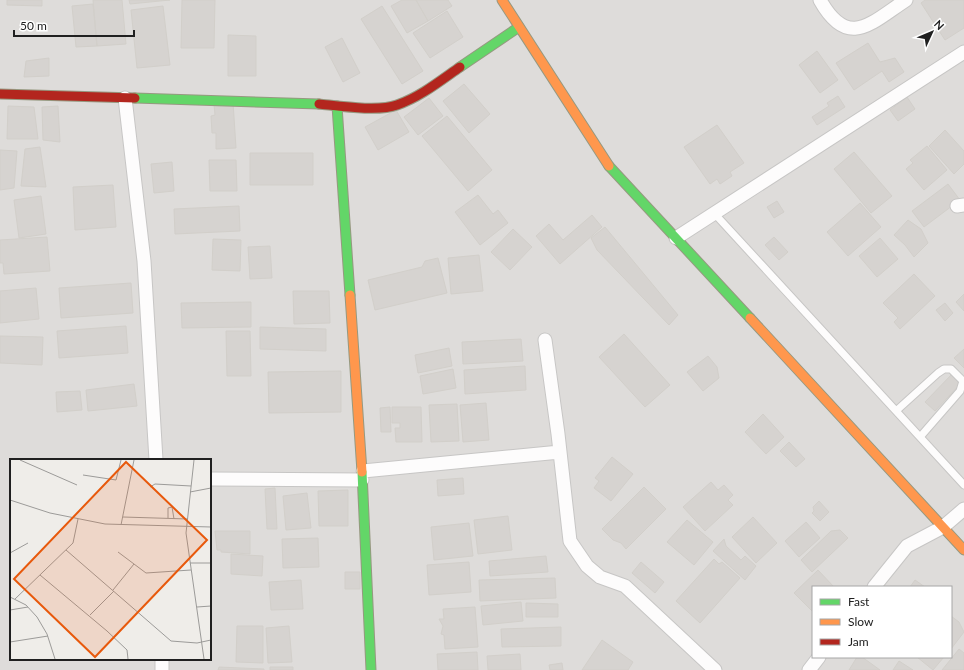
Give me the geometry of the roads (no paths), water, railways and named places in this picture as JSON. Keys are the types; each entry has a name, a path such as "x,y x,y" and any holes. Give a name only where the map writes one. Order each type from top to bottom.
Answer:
{"street":[{"path":"502,0 609,166 964,550"},
{"path":"820,0 837,23 850,30 865,27 906,0"},
{"path":"0,94 298,102 358,108 395,106 416,97 518,27"},
{"path":"676,238 964,52"},
{"path":"125,98 144,261 156,459"},
{"path":"337,106 362,476 371,670"},
{"path":"545,340 570,540 587,566 600,577 625,586 715,670"},
{"path":"211,478 362,476 560,452"},
{"path":"875,586 908,546 943,527 964,509"},
{"path":"808,670 818,658"}],"lane":[{"path":"714,213 964,485"},
{"path":"896,411 944,369 951,369 963,381 960,391 920,437"}]}
